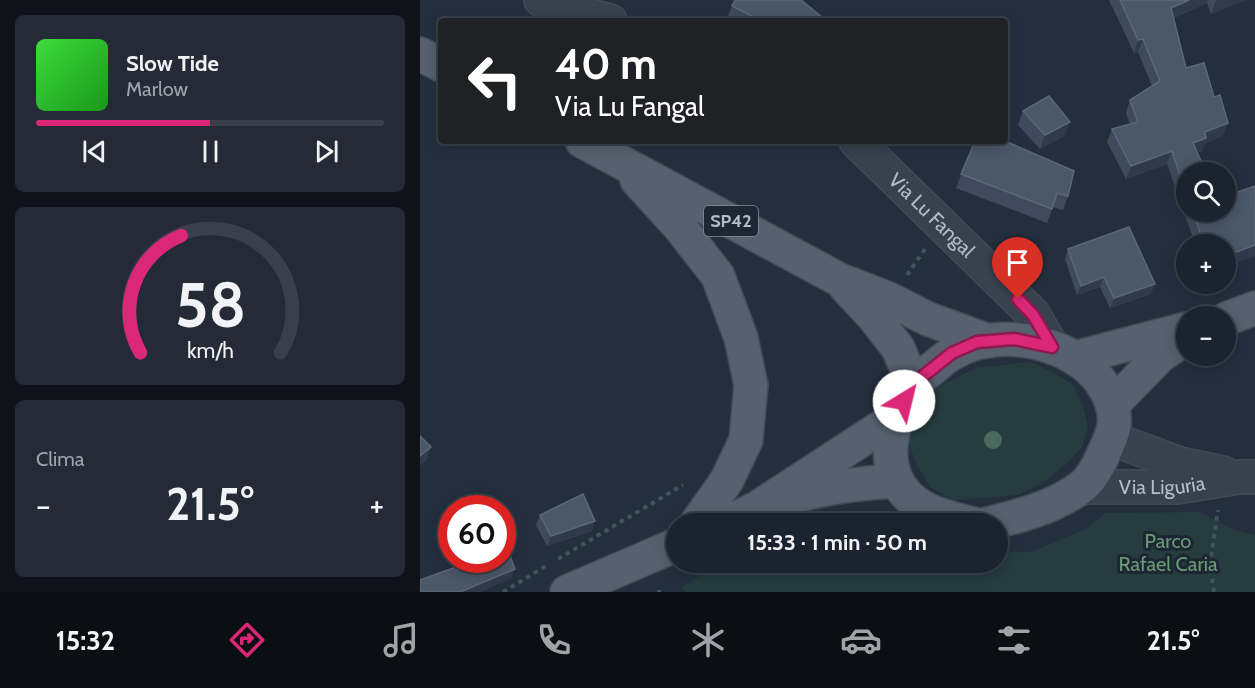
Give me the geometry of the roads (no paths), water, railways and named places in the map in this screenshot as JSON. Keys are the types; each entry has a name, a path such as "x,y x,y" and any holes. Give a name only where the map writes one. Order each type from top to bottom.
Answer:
{"main road":[{"path":"420,54 438,63"},
{"name":"SP42","path":"588,144 840,280 890,299 928,319 989,341"},
{"path":"622,162 679,226 718,276 741,338 751,385 746,440 727,480 704,513"},
{"name":"SP42","path":"840,280 898,348 913,384"},
{"path":"1236,315 1255,308"},
{"path":"1063,353 1176,331"},
{"path":"934,513 910,498 896,481 889,454 895,418 913,384 952,353 977,342 1014,339 1063,353 1090,368 1103,386 1115,412 1114,427 1097,468 1082,487 1052,505 1008,519"},
{"path":"1112,405 1161,355 1176,345"},
{"path":"747,513 895,418"},
{"path":"757,508 816,490 846,484 896,481"},
{"path":"567,592 666,549"}],"street":[{"path":"541,0 598,18"},
{"name":"Via Lu Fangal","path":"859,144 1033,315 1063,353"},
{"name":"Via Liguria","path":"1110,438 1180,464 1247,477"},
{"name":"Via Liguria","path":"1082,487 1177,487 1247,477"}],"park label":[{"name":"Parco Rafael Caria","path":"1168,552"}]}
